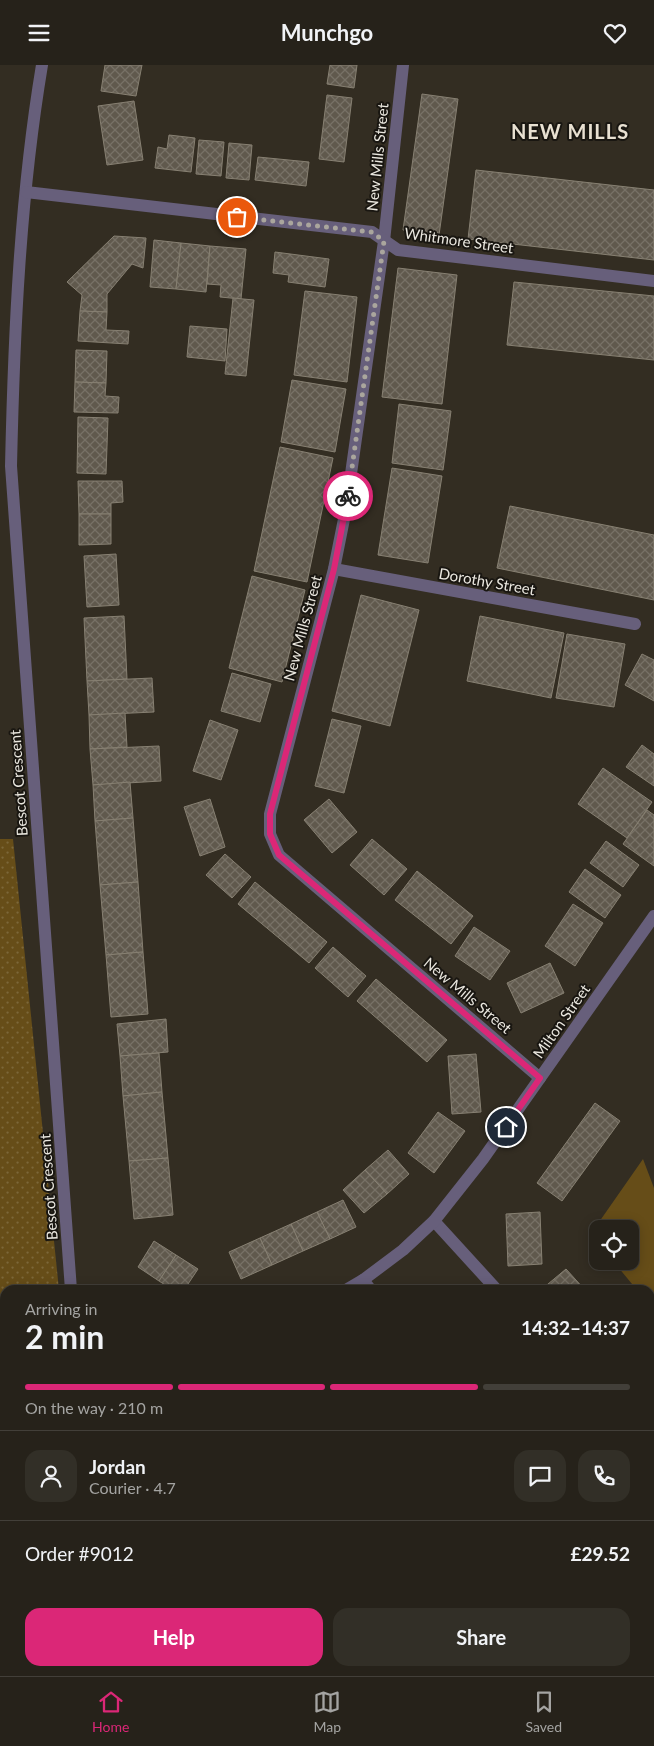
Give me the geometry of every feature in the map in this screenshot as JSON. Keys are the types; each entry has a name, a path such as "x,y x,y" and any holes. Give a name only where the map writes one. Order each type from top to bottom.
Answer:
{"street":[{"name":"Bescot Crescent","path":"42,65 34,110 14,341 11,466 71,1285"},
{"name":"New Mills Street","path":"403,65 384,241 346,509 334,569 270,814 270,834 279,855 540,1078"},
{"name":"Whitmore Street","path":"26,192 372,232 398,249 654,281"},
{"name":"Dorothy Street","path":"334,569 635,624"},
{"name":"Milton Street","path":"367,1285 434,1221 483,1159 654,916"},
{"path":"434,1221 493,1285"}],"shaded area":[{"path":"0,839 13,839 58,1285 0,1285"},
{"path":"643,1159 654,1188 654,1285 633,1285 620,1270 639,1270 639,1220 600,1220"}],"building":[{"path":"105,65 142,65 136,96 101,91"},
{"path":"330,65 357,65 354,88 327,84"},
{"path":"422,94 458,99 439,235 403,230"},
{"path":"327,95 352,98 344,162 319,159"},
{"path":"134,101 143,160 107,165 98,106"},
{"path":"169,135 195,138 191,172 155,168 158,147 167,149"},
{"path":"199,140 224,142 221,176 196,174"},
{"path":"229,143 252,145 249,180 226,178"},
{"path":"258,157 309,162 306,186 255,180"},
{"path":"476,170 654,190 654,260 468,239"},
{"path":"114,236 146,238 143,268 132,264 107,294 107,312 80,311 82,295 67,282"},
{"path":"154,240 181,243 176,289 150,287"},
{"path":"181,243 210,246 206,292 176,289"},
{"path":"210,246 246,249 241,299 220,297 221,285 207,284"},
{"path":"275,252 329,259 325,287 288,282 289,275 273,273"},
{"path":"398,268 457,275 442,404 382,397"},
{"path":"514,282 654,296 654,360 507,345"},
{"path":"305,291 357,297 347,382 294,375"},
{"path":"233,298 254,300 246,376 225,374"},
{"path":"80,311 107,312 106,330 129,331 128,344 78,341"},
{"path":"190,326 227,329 225,361 187,357"},
{"path":"76,350 107,351 106,383 75,382"},
{"path":"292,380 346,389 335,452 281,442"},
{"path":"75,382 106,383 105,396 119,397 118,413 74,412"},
{"path":"399,404 451,411 443,470 392,463"},
{"path":"78,417 108,418 106,474 77,473"},
{"path":"280,447 333,458 307,582 254,571"},
{"path":"392,468 442,476 428,563 378,555"},
{"path":"78,481 122,481 123,502 111,503 111,514 79,514"},
{"path":"510,506 654,535 654,600 497,568"},
{"path":"79,514 111,514 111,544 79,545"},
{"path":"116,554 119,605 87,607 84,556"},
{"path":"252,576 305,590 282,682 229,668"},
{"path":"361,595 419,610 390,726 332,711"},
{"path":"124,616 127,679 87,681 84,618"},
{"path":"480,616 564,633 551,698 467,681"},
{"path":"567,634 625,644 614,707 556,698"},
{"path":"642,654 654,660 654,701 625,685"},
{"path":"232,673 271,684 260,722 221,711"},
{"path":"152,678 154,712 89,715 87,681"},
{"path":"125,713 127,747 90,749 89,715"},
{"path":"332,719 361,726 344,793 315,786"},
{"path":"210,720 238,730 221,780 193,771"},
{"path":"642,745 654,754 654,786 626,767"},
{"path":"159,746 161,781 93,785 90,749"},
{"path":"603,768 652,802 627,838 578,804"},
{"path":"130,782 133,818 95,821 93,785"},
{"path":"210,799 225,847 200,856 184,807"},
{"path":"329,799 357,832 332,853 304,820"},
{"path":"647,810 654,815 654,866 623,844"},
{"path":"133,818 138,882 100,885 95,821"},
{"path":"372,839 407,869 384,895 350,865"},
{"path":"606,841 639,865 623,887 590,863"},
{"path":"225,854 251,877 232,898 206,875"},
{"path":"585,869 621,895 605,918 569,892"},
{"path":"417,871 473,916 451,944 395,900"},
{"path":"138,882 143,952 106,955 100,885"},
{"path":"255,882 327,942 309,963 238,904"},
{"path":"573,904 603,923 575,966 545,946"},
{"path":"474,927 510,951 490,980 455,956"},
{"path":"333,947 366,976 348,997 315,968"},
{"path":"143,952 148,1014 111,1017 106,955"},
{"path":"550,963 564,993 521,1013 507,983"},
{"path":"376,979 447,1040 427,1062 357,1001"},
{"path":"166,1019 168,1052 120,1056 117,1024"},
{"path":"159,1053 162,1092 123,1096 120,1056"},
{"path":"476,1054 481,1112 452,1114 448,1056"},
{"path":"162,1092 168,1158 129,1161 123,1096"},
{"path":"595,1103 620,1121 562,1201 537,1183"},
{"path":"438,1112 465,1131 434,1173 408,1153"},
{"path":"388,1150 409,1174 387,1194 365,1170"},
{"path":"168,1158 173,1215 134,1219 129,1161"},
{"path":"365,1170 387,1194 364,1213 343,1190"},
{"path":"343,1200 356,1227 330,1239 317,1212"},
{"path":"317,1212 330,1239 303,1251 291,1224"},
{"path":"540,1212 542,1264 508,1266 506,1214"},
{"path":"291,1224 303,1251 272,1265 260,1238"},
{"path":"260,1238 272,1265 241,1279 229,1252"},
{"path":"154,1241 176,1255 159,1281 138,1267"},
{"path":"176,1255 198,1269 187,1285 165,1285 159,1281"},
{"path":"566,1269 580,1285 547,1285"}],"way so far":[{"path":"237,217 372,232 384,241 348,496"}],"district":[{"name":"NEW MILLS","path":"570,131"}],"route":[{"path":"348,496 334,569 270,814 270,834 279,855 540,1078 506,1127"}]}
